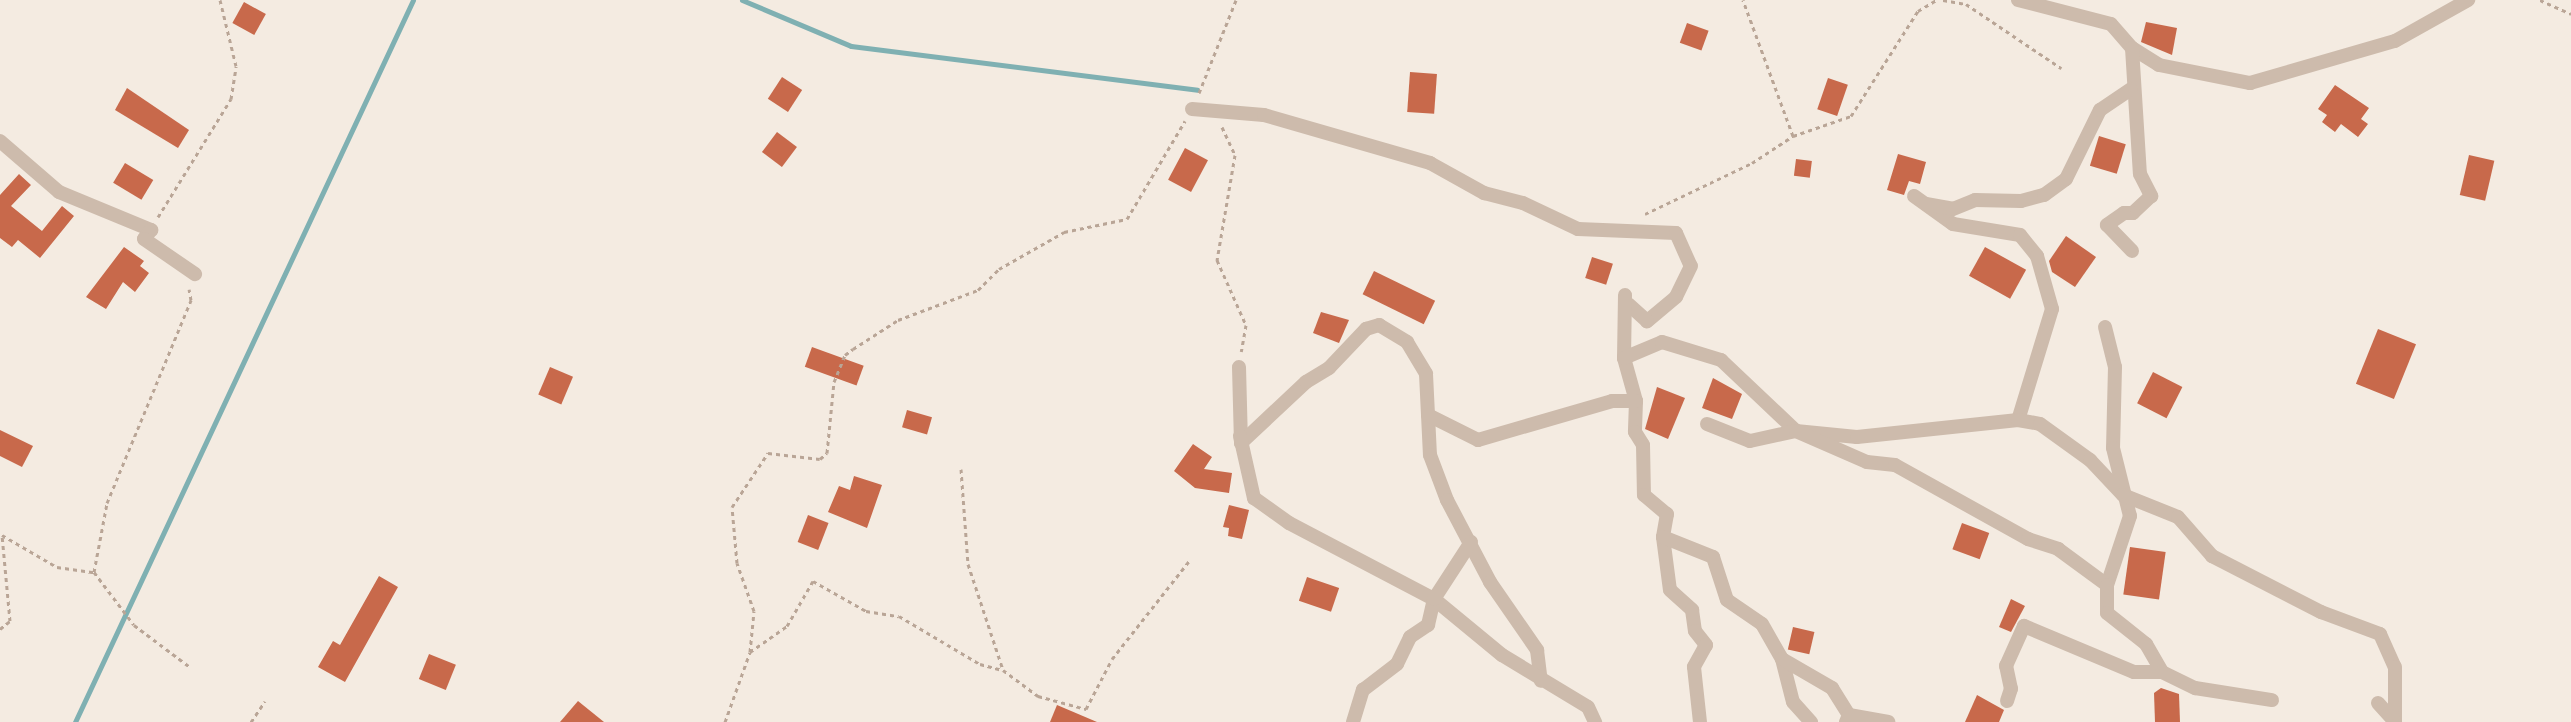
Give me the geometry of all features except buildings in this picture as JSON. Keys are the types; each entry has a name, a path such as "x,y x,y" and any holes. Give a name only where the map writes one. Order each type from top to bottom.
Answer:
{"street":[{"path":"2018,0 2111,24 2132,48 2159,65 2250,83 2395,41 2468,0"},
{"path":"2132,48 2131,89 2138,115 2140,174 2151,196 2133,213 2124,213 2107,225 2132,251"},
{"path":"2018,420 2052,309 2037,256 2020,235 1953,224 1920,200 1953,209 1975,200 2021,201 2044,195 2066,179 2100,110 2131,89"},
{"path":"1192,109 1264,115 1430,163 1484,193 1523,203 1578,229 1676,233 1691,266 1676,297 1647,321"},
{"path":"0,141 59,192 151,230 144,239 195,274"},
{"path":"1662,342 1658,329 1626,299 1624,358 1636,401 1644,495 1667,514 1663,537 1670,590 1692,610 1695,631 1706,645 1694,667 1700,722"},
{"path":"1241,443 1306,382 1329,368 1366,329 1379,325 1407,342 1426,374 1430,455 1490,582 1537,650 1541,681"},
{"path":"2105,327 2115,367 2113,448 2130,516 2107,585 2107,613 2146,644 2162,672"},
{"path":"1624,358 1662,342 1721,360 1796,431 1867,462 1895,465 2028,539 2058,549 2107,585"},
{"path":"1239,367 1241,443 1254,498 1328,545 1434,599 1541,681 1588,707 1595,722"},
{"path":"1428,415 1478,440 1612,401 1636,401"},
{"path":"1707,424 1750,441 1796,431 1857,437 2018,420 2040,424 2090,460 2123,495 2178,517 2212,556 2244,575 2380,634 2395,667 2395,722 2378,703"},
{"path":"1663,537 1713,557 1727,600 1762,624 1782,659 1793,702 1811,722"},
{"path":"1353,722 1363,690 1397,664 1410,637 1428,625 1434,599 1471,542"},
{"path":"2007,701 2011,689 2006,666 2024,626 2134,672 2162,672 2195,688 2272,700"},
{"path":"1782,659 1832,688 1847,718 1888,722"}],"path":[{"path":"151,230 231,99 236,66 220,0"},
{"path":"724,721 750,652 754,611 737,563 732,507 768,453 820,459 827,453 834,382 845,355 898,320 978,290 999,269 1064,232 1127,219 1192,109 1236,0"},
{"path":"1743,0 1793,136"},
{"path":"1625,230 1642,215 1752,163 1793,136 1851,116 1918,11 1936,0"},
{"path":"1943,0 1966,4 2061,68"},
{"path":"2540,0 2571,14"},
{"path":"1192,109 1222,125 1235,155 1217,260 1246,325 1239,367"},
{"path":"190,667 134,625 106,594 94,572 107,503 191,300 195,274"},
{"path":"961,469 968,564 991,621 1003,670"},
{"path":"1,534 57,567 94,572"},
{"path":"0,629 10,621 1,534"},
{"path":"750,652 787,626 813,581 866,611 899,616 980,664 1003,670 1038,696 1086,709 1112,659 1190,560"},
{"path":"251,722 265,701"}],"waterway":[{"path":"75,722 413,0"},
{"path":"742,0 851,46 1197,90"}]}
